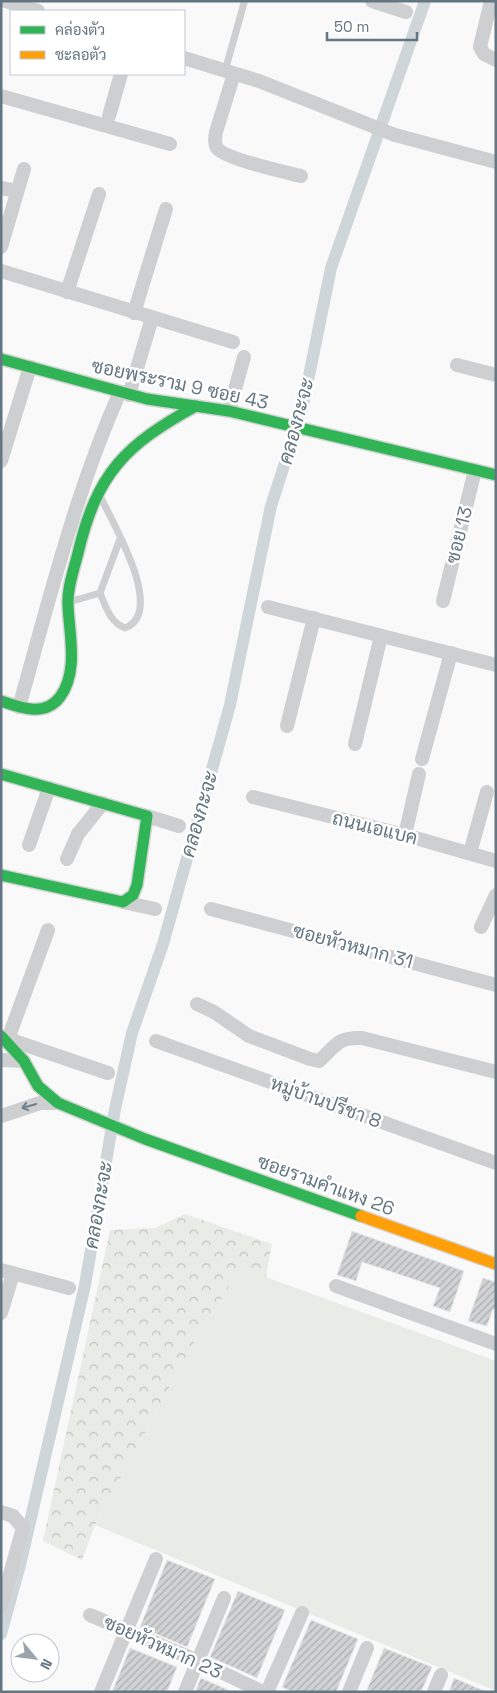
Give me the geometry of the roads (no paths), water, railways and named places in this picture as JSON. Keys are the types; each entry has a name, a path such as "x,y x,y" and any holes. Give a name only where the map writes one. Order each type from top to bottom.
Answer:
{"street":[{"path":"1,6 5,1 35,10"},
{"path":"372,1 406,12"},
{"path":"491,1 480,47 484,54 495,60"},
{"path":"185,58 259,81 395,135 496,162"},
{"path":"230,72 214,141 217,148 228,156 301,176"},
{"path":"109,116 121,75"},
{"path":"1,96 170,144"},
{"path":"1,247 24,169"},
{"path":"1,188 16,192"},
{"path":"66,292 99,194"},
{"path":"134,313 166,209"},
{"path":"1,271 233,342"},
{"path":"19,707 63,549 94,458 125,393 152,318"},
{"path":"229,412 244,358"},
{"name":"ซอยพระราม 9 ซอย 43","path":"1,359 125,393 293,426 496,475"},
{"path":"457,366 496,375"},
{"path":"1,461 30,367"},
{"path":"1,701 19,707 44,710 60,696 67,684 71,649 68,602 79,545 98,492 114,466 146,434 196,406"},
{"path":"94,458 114,466"},
{"name":"ซอย 13","path":"443,601 475,470"},
{"path":"50,598 68,602"},
{"path":"268,607 496,665"},
{"path":"287,726 314,618"},
{"path":"354,744 381,636"},
{"path":"422,758 450,653"},
{"path":"1,774 179,826"},
{"path":"405,835 419,774"},
{"path":"29,845 49,788"},
{"path":"470,853 487,792"},
{"name":"ถนนเอแบค","path":"253,797 405,835 496,861"},
{"path":"68,859 78,834 102,803"},
{"path":"123,902 133,895 137,885 148,816"},
{"path":"1,875 155,909"},
{"path":"481,927 496,895"},
{"name":"ซอยหัวหมาก 31","path":"211,909 496,985"},
{"path":"48,930 4,1038 108,1073"},
{"name":"หมู่บ้านปรีชา 8","path":"197,1004 214,1012 249,1036 310,1060 319,1060 339,1041 349,1037 362,1038 496,1072"},
{"name":"ซอยรามคำแหง 26","path":"4,1038 24,1061 38,1086 58,1103 89,1118 496,1264"},
{"name":"หมู่บ้านปรีชา 8","path":"156,1042 496,1163"},
{"path":"1,1060 24,1061"},
{"path":"3,1114 40,1103 58,1103"},
{"path":"1,1313 7,1272 69,1288"},
{"path":"336,1286 496,1344"},
{"path":"1,1512 13,1516 23,1528 1,1606"},
{"path":"101,1692 156,1559"},
{"path":"185,1692 224,1598"},
{"path":"267,1692 302,1614"},
{"name":"ซอยหัวหมาก 23","path":"90,1615 198,1661 263,1692"},
{"path":"349,1692 367,1648"},
{"path":"434,1692 441,1675"}],"lane":[{"path":"230,72 244,3"},
{"path":"98,492 120,539 137,576 140,590 141,605 133,625 125,628 117,625 111,618 100,593 120,539"},
{"path":"68,602 100,593"}],"waterway":[{"name":"คลองกะจะ","path":"1,1634 20,1565 85,1285 115,1109 132,1033 163,944 230,705 271,506 302,410 331,268 425,1"}]}
